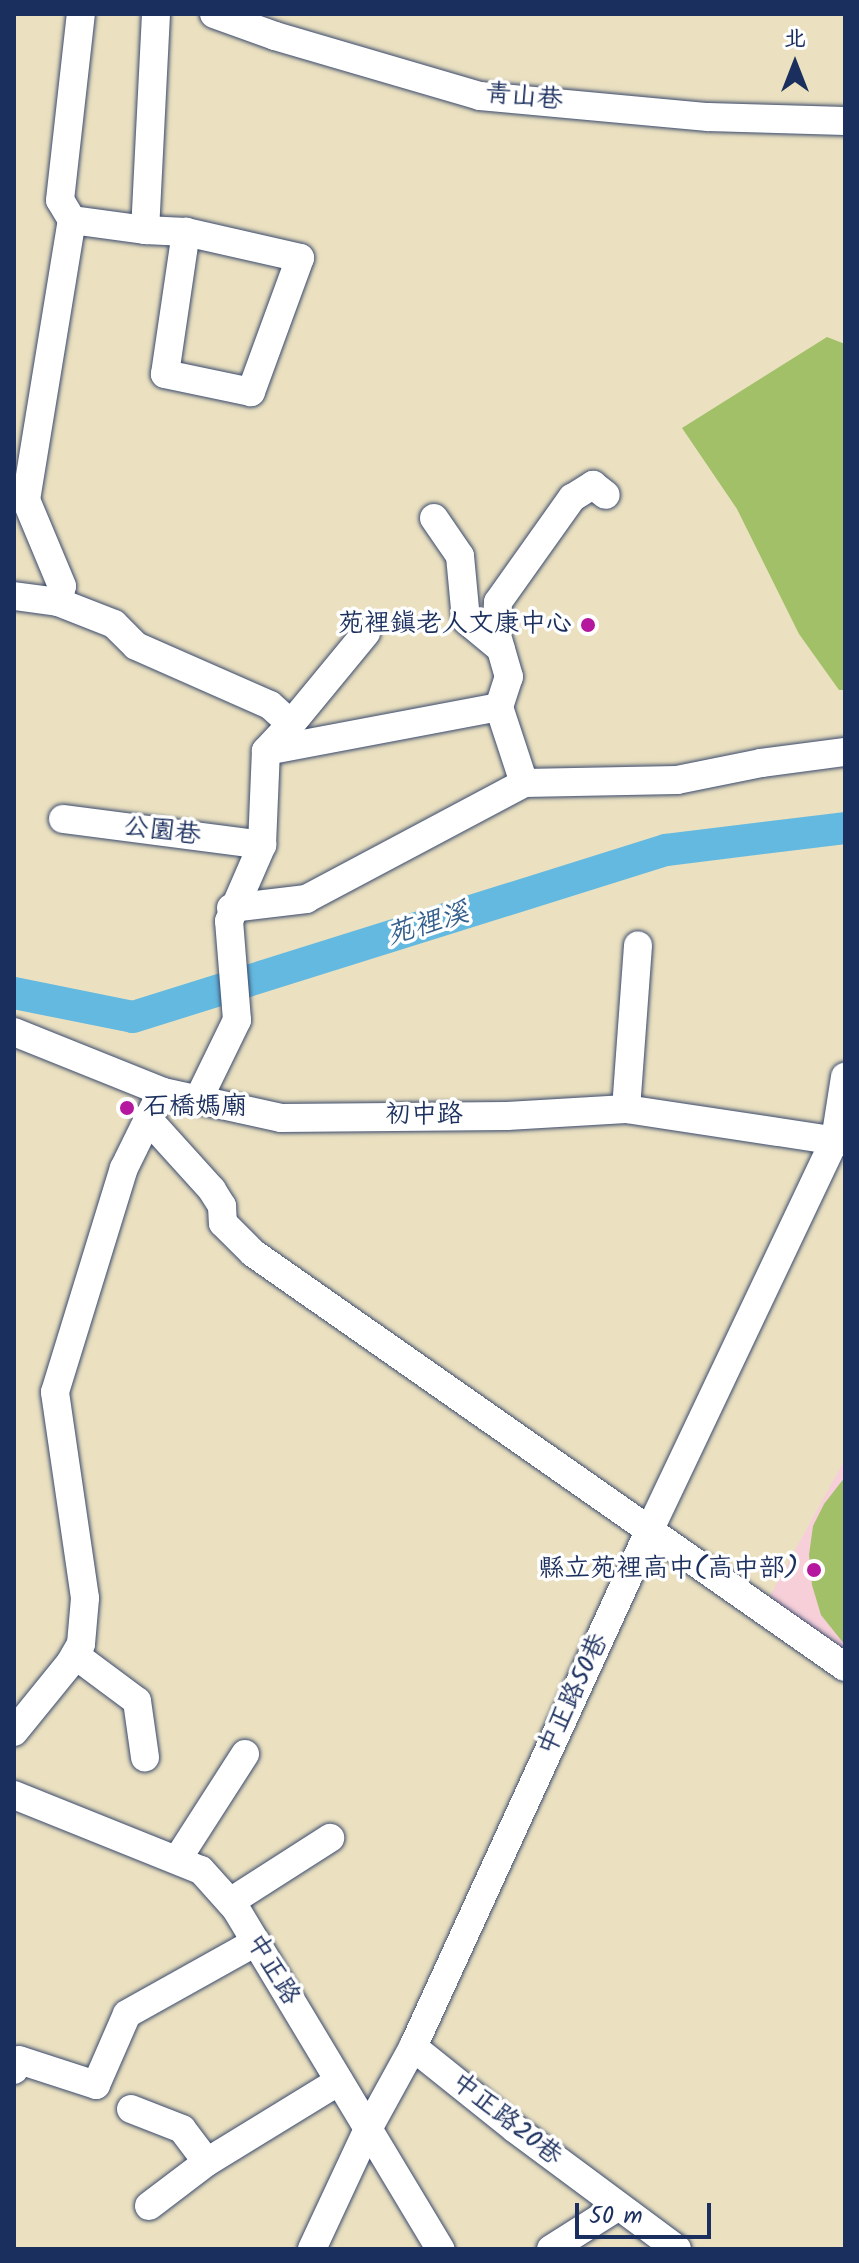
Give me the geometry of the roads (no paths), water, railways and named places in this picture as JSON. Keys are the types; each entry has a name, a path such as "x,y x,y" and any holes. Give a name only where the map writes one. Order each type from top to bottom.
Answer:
{"street":[{"path":"58,602 62,586 26,500 72,220 60,200 81,14"},
{"path":"145,230 156,14"},
{"name":"青山巷","path":"214,14 275,36 480,96 708,117 845,121"},
{"path":"72,220 186,232 300,258 251,392 165,374 186,232"},
{"path":"524,783 499,707 509,677 496,632 498,602 572,498 593,485 606,495"},
{"path":"434,518 460,556 466,620 501,649"},
{"path":"14,596 58,602 114,624 136,646 270,705 291,724"},
{"path":"198,1100 237,1020 230,915 262,845 266,751 366,633"},
{"path":"266,751 499,707"},
{"path":"230,915 306,899 524,783 677,780 761,763 845,752"},
{"name":"公園巷","path":"63,819 262,845"},
{"path":"626,1109 638,945"},
{"name":"初中路","path":"14,1032 163,1092 281,1118 507,1116 626,1109 840,1141"},
{"name":"中正路50巷","path":"312,2249 368,2129 413,2047 650,1529 840,1141 845,1077"},
{"path":"16,1726 81,1644 85,1598 55,1392 124,1168 163,1092"},
{"path":"147,1118 212,1190 222,1206 223,1223 253,1253 845,1667"},
{"path":"75,1655 137,1701 145,1757"},
{"path":"177,1860 245,1754"},
{"name":"中正路","path":"14,1795 201,1870 230,1902 256,1942 440,2249"},
{"path":"230,1902 330,1838"},
{"path":"14,2070 19,2060 96,2085 127,2014 256,1942"},
{"name":"中正路20巷","path":"413,2047 677,2249"},
{"path":"149,2206 207,2162 339,2081"},
{"path":"131,2109 182,2129 207,2162"},
{"path":"551,2249 619,2206"}],"waterway":[{"name":"苑裡溪","path":"14,993 133,1017 666,850 845,828"}],"place":[{"name":"苑裡鎮老人文康中心","path":"588,625"},
{"name":"石橋媽廟","path":"127,1108"},
{"name":"縣立苑裡高中(高中部)","path":"814,1570"}]}
